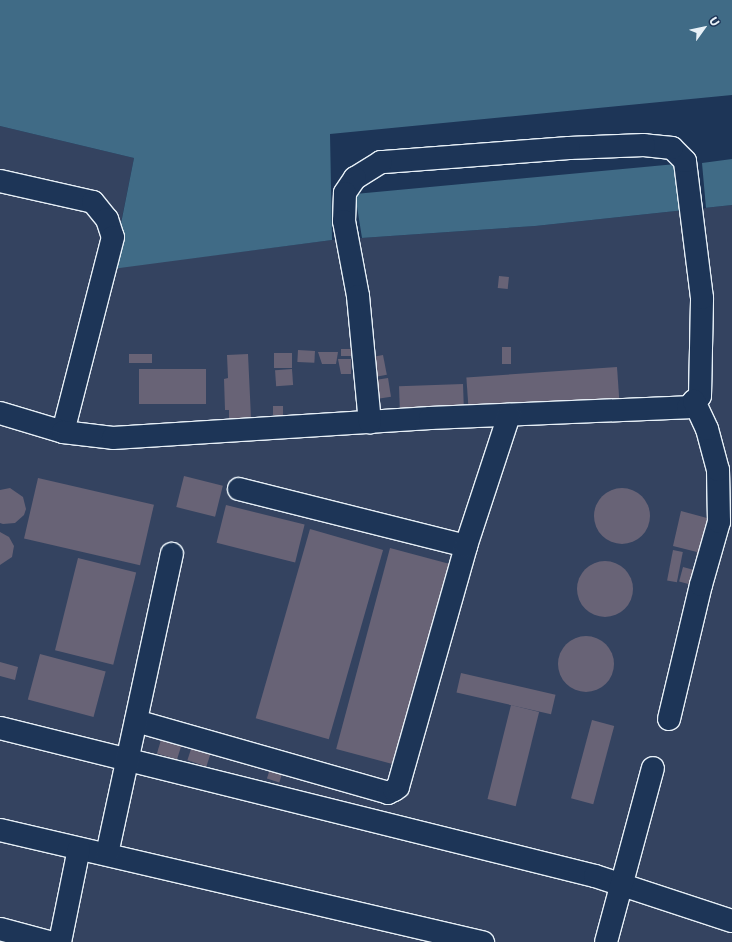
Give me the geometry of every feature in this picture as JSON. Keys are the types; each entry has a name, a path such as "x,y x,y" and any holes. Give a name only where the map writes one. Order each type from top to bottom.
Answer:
{"lane":[{"path":"0,413 63,432 113,438 370,422 688,407 700,396 702,373 702,298 685,161 672,148 644,145 568,148 381,162 355,178 345,193 344,221 358,296 370,422"},
{"path":"0,181 93,202 107,219 113,237 63,432"},
{"path":"669,719 701,585 719,522 718,470 707,429 694,401"},
{"path":"136,721 388,793 394,790 400,779 466,546 509,415"},
{"path":"239,489 466,546"},
{"path":"107,854 172,554"},
{"path":"0,728 595,876 732,921"},
{"path":"606,942 623,885 653,768"},
{"path":"0,830 482,942"},
{"path":"60,942 79,849"},
{"path":"0,929 50,942"}],"shaded area":[{"path":"0,0 732,0 732,205 535,226 332,240 112,269 134,158 0,126"},
{"path":"0,126 134,158 112,268 332,240 535,226 732,205 732,942 0,942"}],"pier":[{"path":"732,95 732,159 702,163 706,208 680,211 676,164 355,194 362,238 332,240 330,134"}],"building":[{"path":"499,276 509,277 508,289 498,288"},
{"path":"502,347 511,347 511,364 502,364"},
{"path":"341,349 351,349 351,356 341,356"},
{"path":"298,350 315,351 314,363 297,362"},
{"path":"318,352 338,352 336,364 322,364"},
{"path":"274,353 292,353 292,368 274,368"},
{"path":"129,354 152,354 152,363 129,363"},
{"path":"248,354 251,418 229,419 229,410 225,410 224,379 228,378 227,355"},
{"path":"383,355 387,375 376,377 372,357"},
{"path":"338,359 351,359 351,374 341,374"},
{"path":"617,367 619,399 469,409 466,378"},
{"path":"139,369 206,369 206,404 139,404"},
{"path":"292,369 293,385 276,386 275,370"},
{"path":"388,378 391,397 378,399 375,380"},
{"path":"463,384 464,408 400,410 399,386"},
{"path":"273,406 283,406 283,415 273,415"},
{"path":"184,476 223,486 215,517 176,507"},
{"path":"38,478 154,505 140,565 24,538"},
{"path":"10,488 23,497 26,509 24,515 15,523 3,524 0,523 0,490"},
{"path":"616,488 628,488 642,496 650,510 648,527 642,536 628,544 616,544 606,539 599,532 594,522 594,510 599,500 606,493"},
{"path":"226,505 305,525 295,562 217,543"},
{"path":"681,511 707,518 708,512 715,513 704,560 696,558 697,552 673,546"},
{"path":"310,529 383,550 329,739 256,718"},
{"path":"0,532 9,537 14,546 12,557 0,565"},
{"path":"390,548 449,564 395,765 336,749"},
{"path":"673,550 683,552 677,582 667,580"},
{"path":"78,558 136,573 113,665 55,650"},
{"path":"599,561 611,561 625,569 633,583 631,600 625,609 611,617 599,617 589,612 582,605 577,595 577,583 582,573 589,566"},
{"path":"683,567 702,572 698,587 679,581"},
{"path":"580,636 592,636 606,644 614,658 612,675 606,684 592,692 580,692 570,687 563,680 558,670 558,658 563,648 570,641"},
{"path":"40,654 106,672 94,717 28,699"},
{"path":"0,662 18,667 15,680 0,676"},
{"path":"461,673 556,695 551,714 457,692"},
{"path":"511,705 539,712 516,806 488,799"},
{"path":"592,720 614,726 593,804 571,798"},
{"path":"161,740 181,746 177,760 157,753"},
{"path":"192,746 211,752 206,766 187,760"},
{"path":"270,769 282,773 279,783 267,779"}]}
